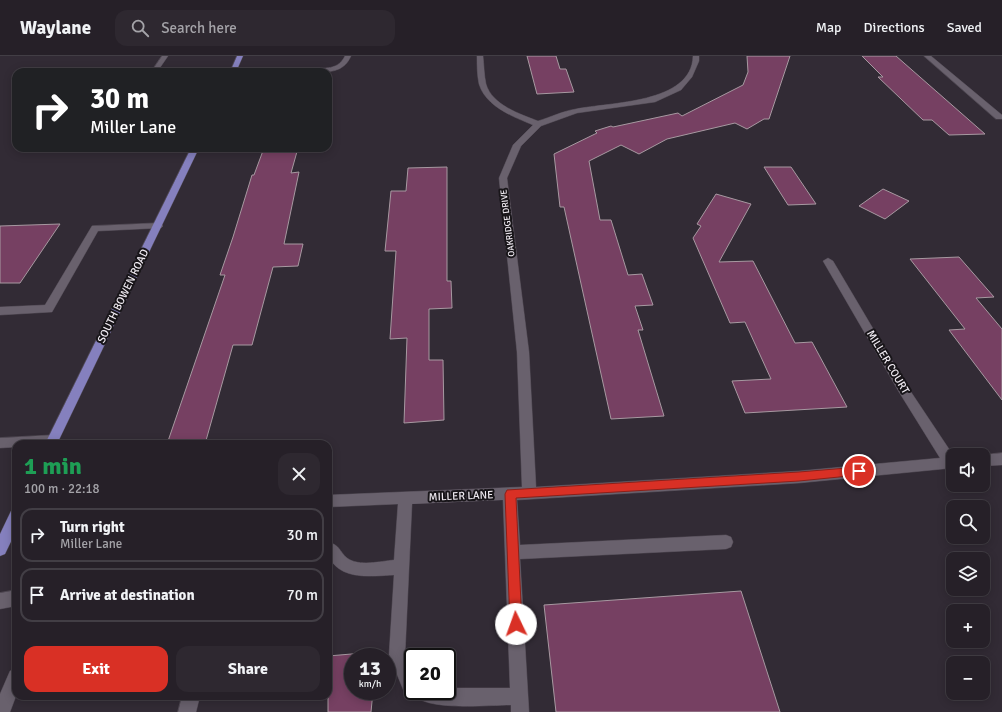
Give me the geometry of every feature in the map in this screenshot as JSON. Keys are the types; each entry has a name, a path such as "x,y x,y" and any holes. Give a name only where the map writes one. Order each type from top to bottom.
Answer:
{"main road":[{"path":"235,68 240,56"},
{"name":"SOUTH BOWEN ROAD","path":"53,440 194,152"},
{"path":"0,549 12,524"}],"street":[{"path":"157,68 165,56"},
{"path":"332,70 339,68 346,63 348,56"},
{"path":"480,56 483,86 491,98 503,108 538,124"},
{"name":"OAKRIDGE DRIVE","path":"529,493 523,352 503,178 517,145 538,124 576,111 652,100 678,88 690,76 696,61 696,56"},
{"path":"927,56 999,117"},
{"path":"0,311 48,309 95,228 158,226"},
{"name":"MILLER COURT","path":"828,261 903,390 946,454"},
{"path":"0,444 12,444"},
{"path":"990,460 1002,459"},
{"name":"MILLER LANE","path":"332,501 510,494 799,477 946,462"},
{"path":"456,698 520,704 510,494"},
{"path":"404,672 397,656 405,498"},
{"path":"513,552 726,542"},
{"path":"332,550 343,564 362,570 402,567"},
{"path":"0,601 12,599"},
{"path":"2,712 12,687"},
{"path":"187,712 189,700"}],"building":[{"path":"527,56 556,56 560,69 566,69 574,92 537,94"},
{"path":"747,56 790,56 769,119 764,119 747,129 735,123 667,139 639,154 621,145 589,161 600,220 611,220 628,275 642,274 653,305 635,306 643,330 638,330 664,416 611,419 564,207 560,207 554,154 597,133 595,131 611,126 613,127 678,113 682,116 743,85 748,72"},
{"path":"862,56 896,56 985,134 949,135 932,120 923,120 878,77 883,77"},
{"path":"263,152 297,152 291,173 299,172 284,244 303,244 298,266 273,267 252,345 233,345 206,440 168,440 225,275 220,275 252,175 254,175"},
{"path":"447,167 447,281 451,281 452,308 429,309 429,360 443,360 444,420 404,423 407,338 390,339 396,251 385,251 391,191 406,191 408,168"},
{"path":"764,167 791,167 816,204 788,205"},
{"path":"883,189 909,201 885,219 859,206"},
{"path":"716,194 751,204 719,262 753,261 795,343 812,342 847,407 745,413 732,381 771,379 745,322 730,323 693,238 701,226 697,224"},
{"path":"60,224 20,283 0,283 0,226"},
{"path":"959,257 994,297 976,298 1002,329 1002,400 949,330 965,329 910,259"},
{"path":"741,591 780,712 556,712 544,605"},
{"path":"344,655 344,700 372,700 371,712 328,712 328,700 332,700 332,656"}],"route":[{"path":"516,624 510,494 799,477 859,471"}]}
